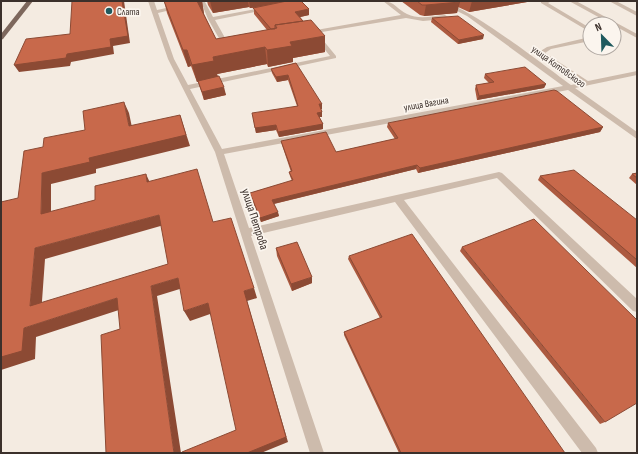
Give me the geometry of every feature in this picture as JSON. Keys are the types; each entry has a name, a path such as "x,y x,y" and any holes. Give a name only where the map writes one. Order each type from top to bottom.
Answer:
{"main road":[{"path":"1,38 30,1"}],"street":[{"name":"улица Петрова","path":"151,1 171,59 219,152 317,453"},
{"path":"386,1 406,16"},
{"name":"улица Котовского","path":"440,1 469,15 637,136"},
{"path":"550,1 543,2 582,25"},
{"path":"572,1 637,36"},
{"path":"612,1 637,14"},
{"path":"196,4 206,2 211,18 227,47 234,46"},
{"path":"154,12 189,5"},
{"path":"211,18 273,8"},
{"path":"300,35 406,16 423,19 469,15"},
{"path":"186,88 334,57 314,32"},
{"path":"582,41 549,48 541,53 587,84"},
{"name":"улица Вагина","path":"219,152 587,84 637,73"},
{"path":"245,233 499,175 637,307"},
{"path":"397,198 591,453"}],"building":[{"path":"72,1 122,1 128,36 110,39 111,47 67,54 66,58 14,65 26,39 70,34"},
{"path":"164,1 197,1 216,39 277,28 275,25 311,20 325,36 290,42 292,46 267,50 265,47 213,57 214,61 192,65 187,50 183,50"},
{"path":"287,1 301,1 309,9 295,12 303,21 275,25 275,29 271,29 253,8"},
{"path":"417,1 457,1 460,2 422,5"},
{"path":"458,16 484,35 459,40 432,18"},
{"path":"296,63 322,104 319,104 322,112 317,113 323,124 278,132 276,125 255,128 252,113 298,106 288,75 276,77 271,69"},
{"path":"525,67 546,84 479,96 476,85 494,82 485,74"},
{"path":"219,76 224,87 202,92 198,81"},
{"path":"554,90 603,127 420,168 417,165 272,200 278,212 260,218 250,193 293,180 289,172 292,171 281,141 326,132 336,152 398,138 388,123"},
{"path":"124,102 129,126 180,115 186,135 89,158 90,162 42,173 41,214 95,200 95,186 146,174 147,182 197,169 213,222 231,218 254,288 244,291 286,437 247,453 182,453 236,430 208,303 184,311 178,278 151,286 174,453 106,453 101,335 120,329 117,298 24,328 22,351 1,357 1,202 18,198 24,151 43,147 44,138 85,130 83,111","holes":["159,215 168,264 30,306 35,248"]},
{"path":"574,170 637,220 637,260 540,176"},
{"path":"637,173 637,178 632,174"},
{"path":"534,219 637,320 637,403 605,422 462,247"},
{"path":"412,234 565,453 401,453 344,332 382,317 349,256"},
{"path":"297,242 312,277 291,284 276,248"}],"place":[{"name":"Слата","path":"109,11"}]}
